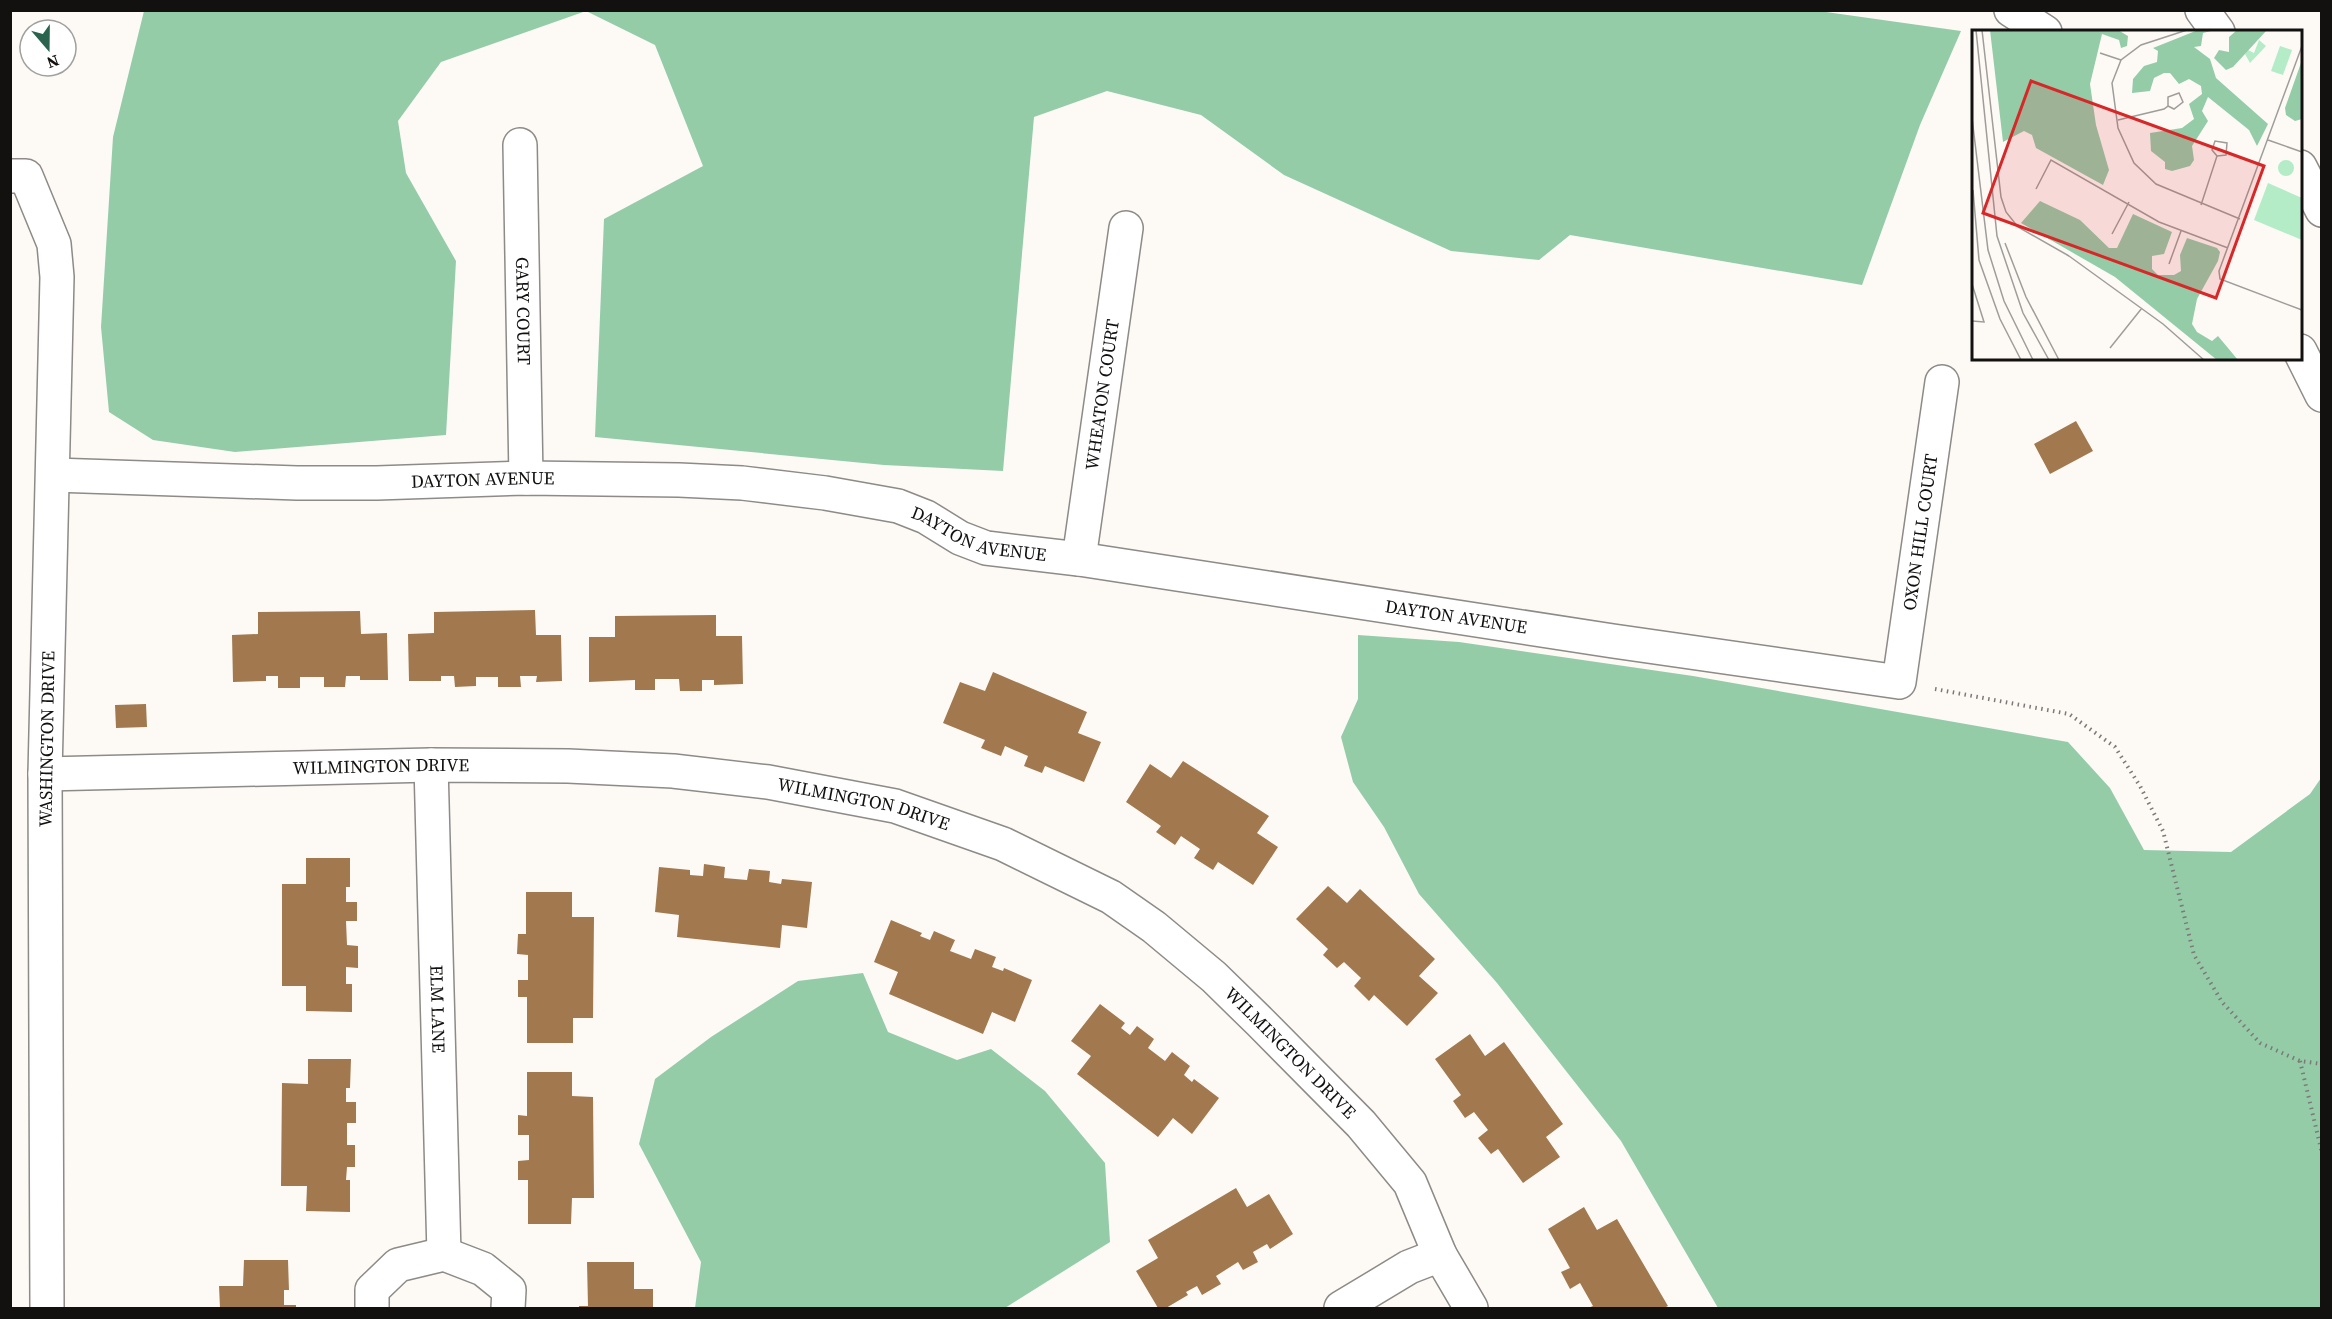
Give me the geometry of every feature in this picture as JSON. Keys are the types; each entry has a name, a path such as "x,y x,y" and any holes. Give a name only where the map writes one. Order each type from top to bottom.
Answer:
{"main road":[{"path":"2011,10 2041,30"},
{"path":"2202,10 2217,30"},
{"path":"2221,10 2231,30"},
{"name":"GARY COURT","path":"520,145 526,478"},
{"path":"2302,169 2322,210"},
{"name":"WASHINGTON DRIVE","path":"18,176 54,244 57,277 45,774 47,1308"},
{"name":"WHEATON COURT","path":"1079,559 1126,228"},
{"path":"2302,353 2322,396"},
{"name":"OXON HILL COURT","path":"1899,682 1942,382"},
{"name":"DAYTON AVENUE","path":"54,475 297,483 526,478 742,483 858,498 914,511 960,538 986,548 1079,559 1612,641 1899,682"},
{"name":"WILMINGTON DRIVE","path":"45,774 432,765 568,766 661,770 768,782 895,806 1003,844 1111,897 1154,927 1214,977 1306,1068 1361,1124 1410,1183 1440,1256 1471,1308"},
{"name":"ELM LANE","path":"432,765 444,1254"},
{"path":"372,1308 372,1290 398,1265 444,1254 483,1269 509,1290 508,1308"},
{"path":"1341,1308 1409,1267 1440,1256"}],"path":[{"path":"1899,682 2069,714 2115,747 2140,786 2163,831 2194,955 2222,1002 2260,1043 2300,1061 2322,1064"},
{"path":"2300,1061 2322,1153"}],"green space":[{"path":"144,11 586,11 441,62 398,121 406,173 456,261 446,435 235,452 153,440 109,412 101,327 113,137"},
{"path":"586,11 1819,11 1961,31 1920,125 1862,285 1570,235 1539,260 1451,251 1284,175 1201,115 1107,91 1034,117 1003,471 884,465 595,437 604,219 703,166 655,45"},
{"path":"1358,635 1459,642 1693,676 2068,742 2110,788 2144,850 2231,852 2310,794 2321,778 2321,1308 1718,1308 1621,1141 1497,983 1419,894 1384,827 1353,782 1341,737 1358,699"},
{"path":"863,973 888,1032 957,1060 991,1049 1045,1091 1105,1163 1110,1242 1005,1308 695,1308 701,1262 639,1144 655,1079 711,1037 798,981"}],"building":[{"path":"2076,421 2093,451 2050,474 2034,444"},
{"path":"535,610 536,635 561,635 562,681 536,682 537,676 520,676 521,687 498,687 498,677 476,677 476,686 455,687 454,676 441,676 441,681 409,681 408,634 434,633 434,612"},
{"path":"360,611 361,634 387,633 388,680 360,680 360,676 346,676 345,687 324,687 324,677 300,677 300,688 278,688 278,676 266,676 266,681 233,682 232,635 258,634 258,612"},
{"path":"716,615 716,636 742,636 743,684 714,685 714,680 702,680 702,691 680,691 679,679 655,679 655,690 635,690 635,680 589,682 589,637 615,637 615,616"},
{"path":"993,672 1087,712 1078,733 1101,742 1084,782 1045,766 1042,773 1024,766 1028,756 1005,746 1001,756 981,748 985,740 943,723 960,682 985,691"},
{"path":"146,704 147,727 116,728 115,705"},
{"path":"1183,761 1269,816 1257,833 1278,847 1253,885 1218,862 1213,870 1194,858 1200,849 1181,836 1175,845 1156,832 1161,826 1126,802 1150,764 1171,778"},
{"path":"306,858 350,858 350,887 346,887 346,902 357,902 357,921 346,921 347,945 358,946 358,968 346,967 346,984 352,984 352,1012 306,1011 306,986 282,986 282,884 306,884"},
{"path":"704,864 725,867 724,878 747,880 749,869 770,871 769,882 781,884 782,879 812,882 807,928 782,925 780,948 677,937 679,915 655,912 659,867 690,870 690,875 703,876"},
{"path":"1328,886 1347,903 1360,889 1435,959 1419,976 1438,993 1407,1026 1374,995 1369,1001 1354,986 1361,978 1344,962 1337,968 1323,955 1328,949 1296,919"},
{"path":"526,892 572,892 572,917 594,917 593,1018 573,1018 573,1043 527,1043 527,997 518,997 518,980 528,980 528,955 517,954 518,934 526,934"},
{"path":"891,920 922,933 920,936 930,940 934,931 955,940 950,951 971,959 975,949 996,957 992,967 1003,971 1004,968 1032,980 1015,1022 992,1012 983,1034 889,994 898,972 874,962"},
{"path":"1100,1004 1125,1023 1121,1028 1130,1035 1137,1026 1154,1039 1148,1048 1165,1061 1172,1052 1190,1066 1184,1075 1192,1082 1194,1079 1219,1098 1192,1134 1173,1118 1158,1137 1077,1074 1091,1056 1071,1041"},
{"path":"1470,1034 1485,1056 1504,1042 1563,1124 1546,1137 1560,1157 1523,1183 1498,1149 1491,1154 1478,1138 1488,1130 1474,1112 1465,1118 1453,1101 1461,1095 1435,1059"},
{"path":"308,1059 351,1059 350,1088 346,1088 346,1102 356,1102 356,1123 347,1123 347,1145 355,1145 355,1167 347,1167 346,1180 350,1180 350,1212 306,1211 307,1186 281,1186 282,1083 308,1084"},
{"path":"527,1072 572,1072 572,1096 593,1097 594,1198 572,1198 571,1224 528,1224 528,1180 518,1180 518,1161 529,1160 529,1135 518,1135 518,1115 527,1116"},
{"path":"1236,1188 1247,1207 1269,1194 1293,1234 1270,1249 1267,1244 1253,1252 1258,1262 1243,1270 1238,1262 1216,1276 1221,1284 1202,1295 1197,1286 1186,1292 1188,1295 1166,1308 1158,1308 1136,1271 1158,1258 1148,1240"},
{"path":"1584,1207 1597,1230 1617,1219 1668,1306 1664,1308 1588,1308 1593,1306 1580,1283 1570,1289 1561,1272 1570,1268 1548,1229"},
{"path":"244,1260 288,1260 289,1290 284,1290 284,1305 296,1305 296,1308 220,1308 219,1286 243,1286"},
{"path":"587,1262 634,1262 634,1289 653,1289 653,1308 579,1308 579,1306 588,1306"}]}
